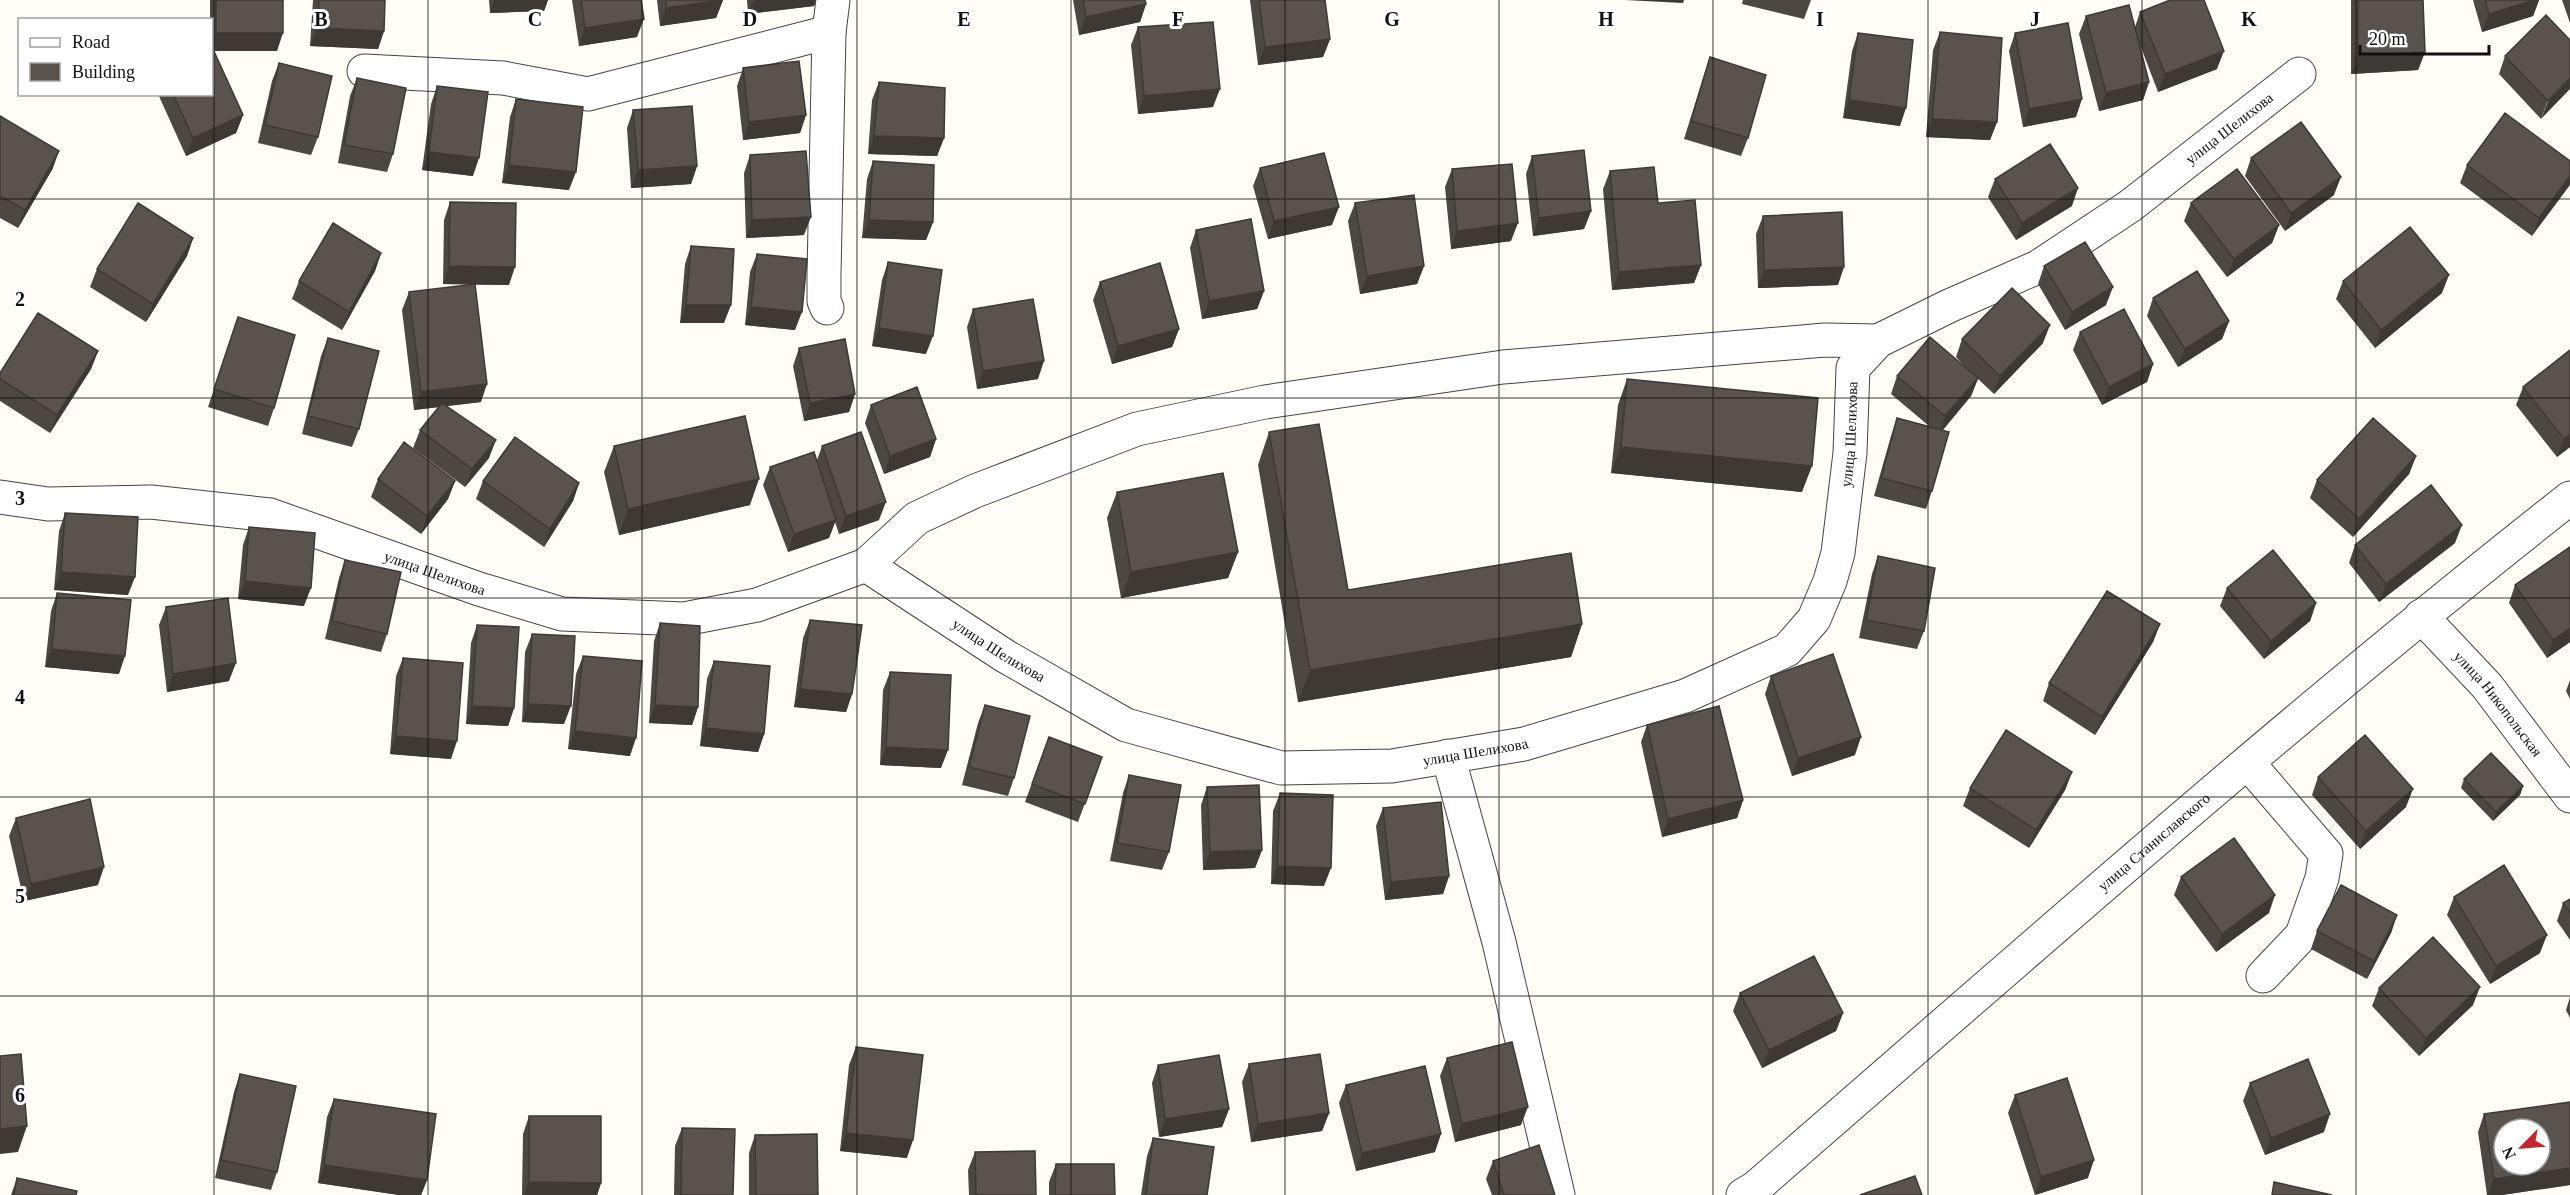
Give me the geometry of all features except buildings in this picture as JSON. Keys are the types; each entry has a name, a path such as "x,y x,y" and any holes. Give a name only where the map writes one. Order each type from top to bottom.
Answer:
{"street":[{"path":"364,71 503,78 588,94 831,16 824,292 827,308"},
{"name":"улица Шелихова","path":"866,565 1005,656 1126,725 1281,768 1392,766 1524,744 1685,696 1787,650 1814,619 1830,581 1838,552 1850,453 1853,368 1878,341 1949,306 2038,267 2130,206 2299,74"},
{"name":"улица Шелихова","path":"0,498 48,504 151,502 270,515 479,589 561,614 684,619 757,605 866,565 917,518 975,491 1137,429 1265,402 1503,367 1825,340 1878,341"},
{"name":"улица Станиславского","path":"1743,1195 1755,1188 2421,616 2570,498"},
{"name":"улица Никопольская","path":"2421,616 2487,686 2570,796"},
{"path":"1448,756 1499,942 1558,1195"},
{"path":"2248,763 2326,854 2322,878 2302,935 2263,976"}]}
